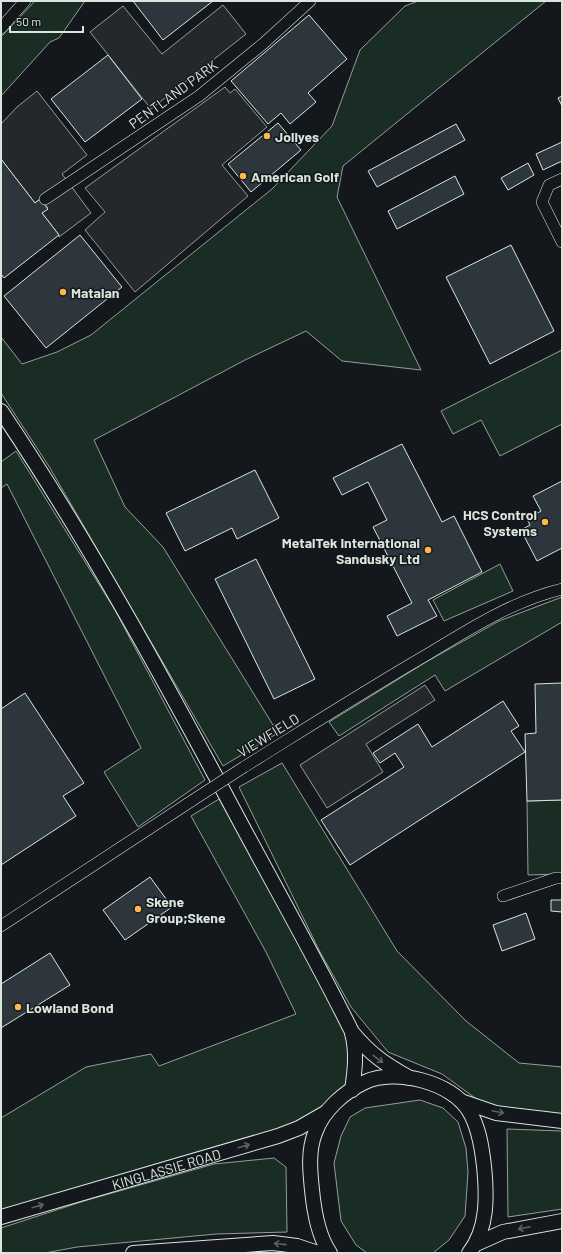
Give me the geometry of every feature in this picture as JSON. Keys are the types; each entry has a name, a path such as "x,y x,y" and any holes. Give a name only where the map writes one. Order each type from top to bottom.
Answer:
{"main road":[{"path":"1,411 43,475 136,629 210,763 352,1032 371,1053 410,1078"},
{"path":"352,1032 355,1053 352,1090"},
{"path":"330,1253 324,1242 316,1216 313,1199 310,1160 315,1133 327,1112 336,1101 366,1081 378,1079 410,1078 427,1082 440,1087 461,1102 468,1110 474,1121 482,1150 484,1167 485,1214 472,1248"},
{"path":"461,1102 496,1112 562,1121"},
{"name":"KINGLASSIE ROAD","path":"1,1217 278,1136 299,1128 327,1112"},
{"path":"472,1248 503,1232 562,1221"},
{"path":"133,1253 273,1243 297,1246 318,1253"}],"street":[{"path":"1,28 25,1"},
{"name":"PENTLAND PARK","path":"45,199 199,96 264,43 310,1"},
{"path":"562,179 549,185 542,202 562,242"},
{"name":"VIEWFIELD","path":"1,926 244,767 381,682 482,622 549,592 562,589"},
{"path":"503,896 556,878 562,878"}],"green space":[{"path":"35,1 85,1 59,38 50,42 1,96 1,37"},
{"path":"418,1 546,1 343,166 337,197 421,370 342,361 306,331 245,360 94,440 125,507 163,547 278,733 223,766 50,468 1,393 1,337 22,364 57,352 91,335 272,189 332,126 360,50 405,6"},
{"path":"562,350 562,424 500,456 481,420 453,434 441,411"},
{"path":"16,451 115,610 205,780 138,827 104,772 141,748 7,484 1,488 1,462"},
{"path":"500,564 513,591 444,621 433,600"},
{"path":"562,597 562,622 445,691 435,675 339,736 329,722 426,662 499,621"},
{"path":"282,763 397,951 466,1021 519,1063 562,1067 562,1121 496,1113 442,1074 388,1052 351,1007 320,952 239,787"},
{"path":"219,799 339,1019 352,1032 352,1090 315,1120 1,1217 1,1118 86,1067 151,1054 159,1066 296,1014 266,952 191,816"},
{"path":"562,800 562,874 528,875 527,801"},
{"path":"420,1100 443,1108 458,1122 466,1148 468,1172 465,1216 449,1240 433,1253 367,1253 356,1245 341,1221 334,1163 341,1136 350,1117 365,1108"},
{"path":"507,1129 562,1131 562,1209 508,1217"},
{"path":"274,1158 286,1167 287,1232 216,1234 77,1247 45,1253 1,1253 1,1228 84,1201 214,1164"}],"shaded area":[{"path":"223,5 246,34 151,109 90,32 123,6 162,54"},
{"path":"225,87 230,93 235,89 267,127 222,165 248,196 135,292 85,230 105,212 85,188"},
{"path":"37,91 87,155 62,174 91,213 59,237 42,213 48,208 40,199 35,203 1,159 1,124 17,107"},
{"path":"425,685 435,700 366,744 383,772 327,808 300,765"}],"building":[{"path":"133,1 213,1 163,40"},
{"path":"309,15 347,59 308,93 316,102 290,124 281,113 268,124 231,81"},
{"path":"108,55 142,99 85,142 51,99"},
{"path":"562,96 562,106 558,98"},
{"path":"278,123 301,150 251,192 228,164"},
{"path":"456,124 465,140 377,187 368,171"},
{"path":"562,142 562,161 543,170 536,154"},
{"path":"1,159 35,203 40,199 48,209 42,213 59,235 4,278 1,274"},
{"path":"528,163 534,175 508,190 501,178"},
{"path":"455,176 464,194 397,229 388,211"},
{"name":"Matalan","path":"80,235 122,287 46,348 4,296"},
{"path":"511,245 554,331 490,364 446,277"},
{"name":"MetalTek International Sandusky Ltd","path":"402,444 442,522 454,516 482,572 428,600 437,616 397,636 387,616 412,603 373,527 387,520 368,482 342,495 333,478"},
{"path":"255,470 279,518 237,539 232,528 185,551 166,513"},
{"name":"HCS Control Systems","path":"562,481 562,548 537,561 521,530 530,525 527,519 541,511 533,496"},
{"path":"256,559 315,679 274,699 215,579"},
{"path":"562,683 562,800 527,801 525,734 536,733 535,684"},
{"path":"25,693 84,783 63,796 76,816 1,865 1,709"},
{"path":"503,701 519,726 511,731 525,752 350,865 321,820 404,767 395,753 380,763 373,753 418,724 432,747"},
{"name":"Skene Group;Skene","path":"150,877 172,907 125,940 103,910"},
{"path":"551,900 562,900 562,912 551,911"},
{"path":"526,913 535,939 502,951 493,925"},
{"name":"Lowland Bond","path":"50,953 70,985 1,1028 1,984"}],"place":[{"name":"Jollyes","path":"267,136"},
{"name":"American Golf","path":"243,176"},
{"name":"Matalan","path":"63,292"},
{"name":"HCS Control Systems","path":"545,522"},
{"name":"MetalTek International Sandusky Ltd","path":"428,550"},
{"name":"Skene Group;Skene","path":"138,909"},
{"name":"Lowland Bond","path":"18,1007"}]}
